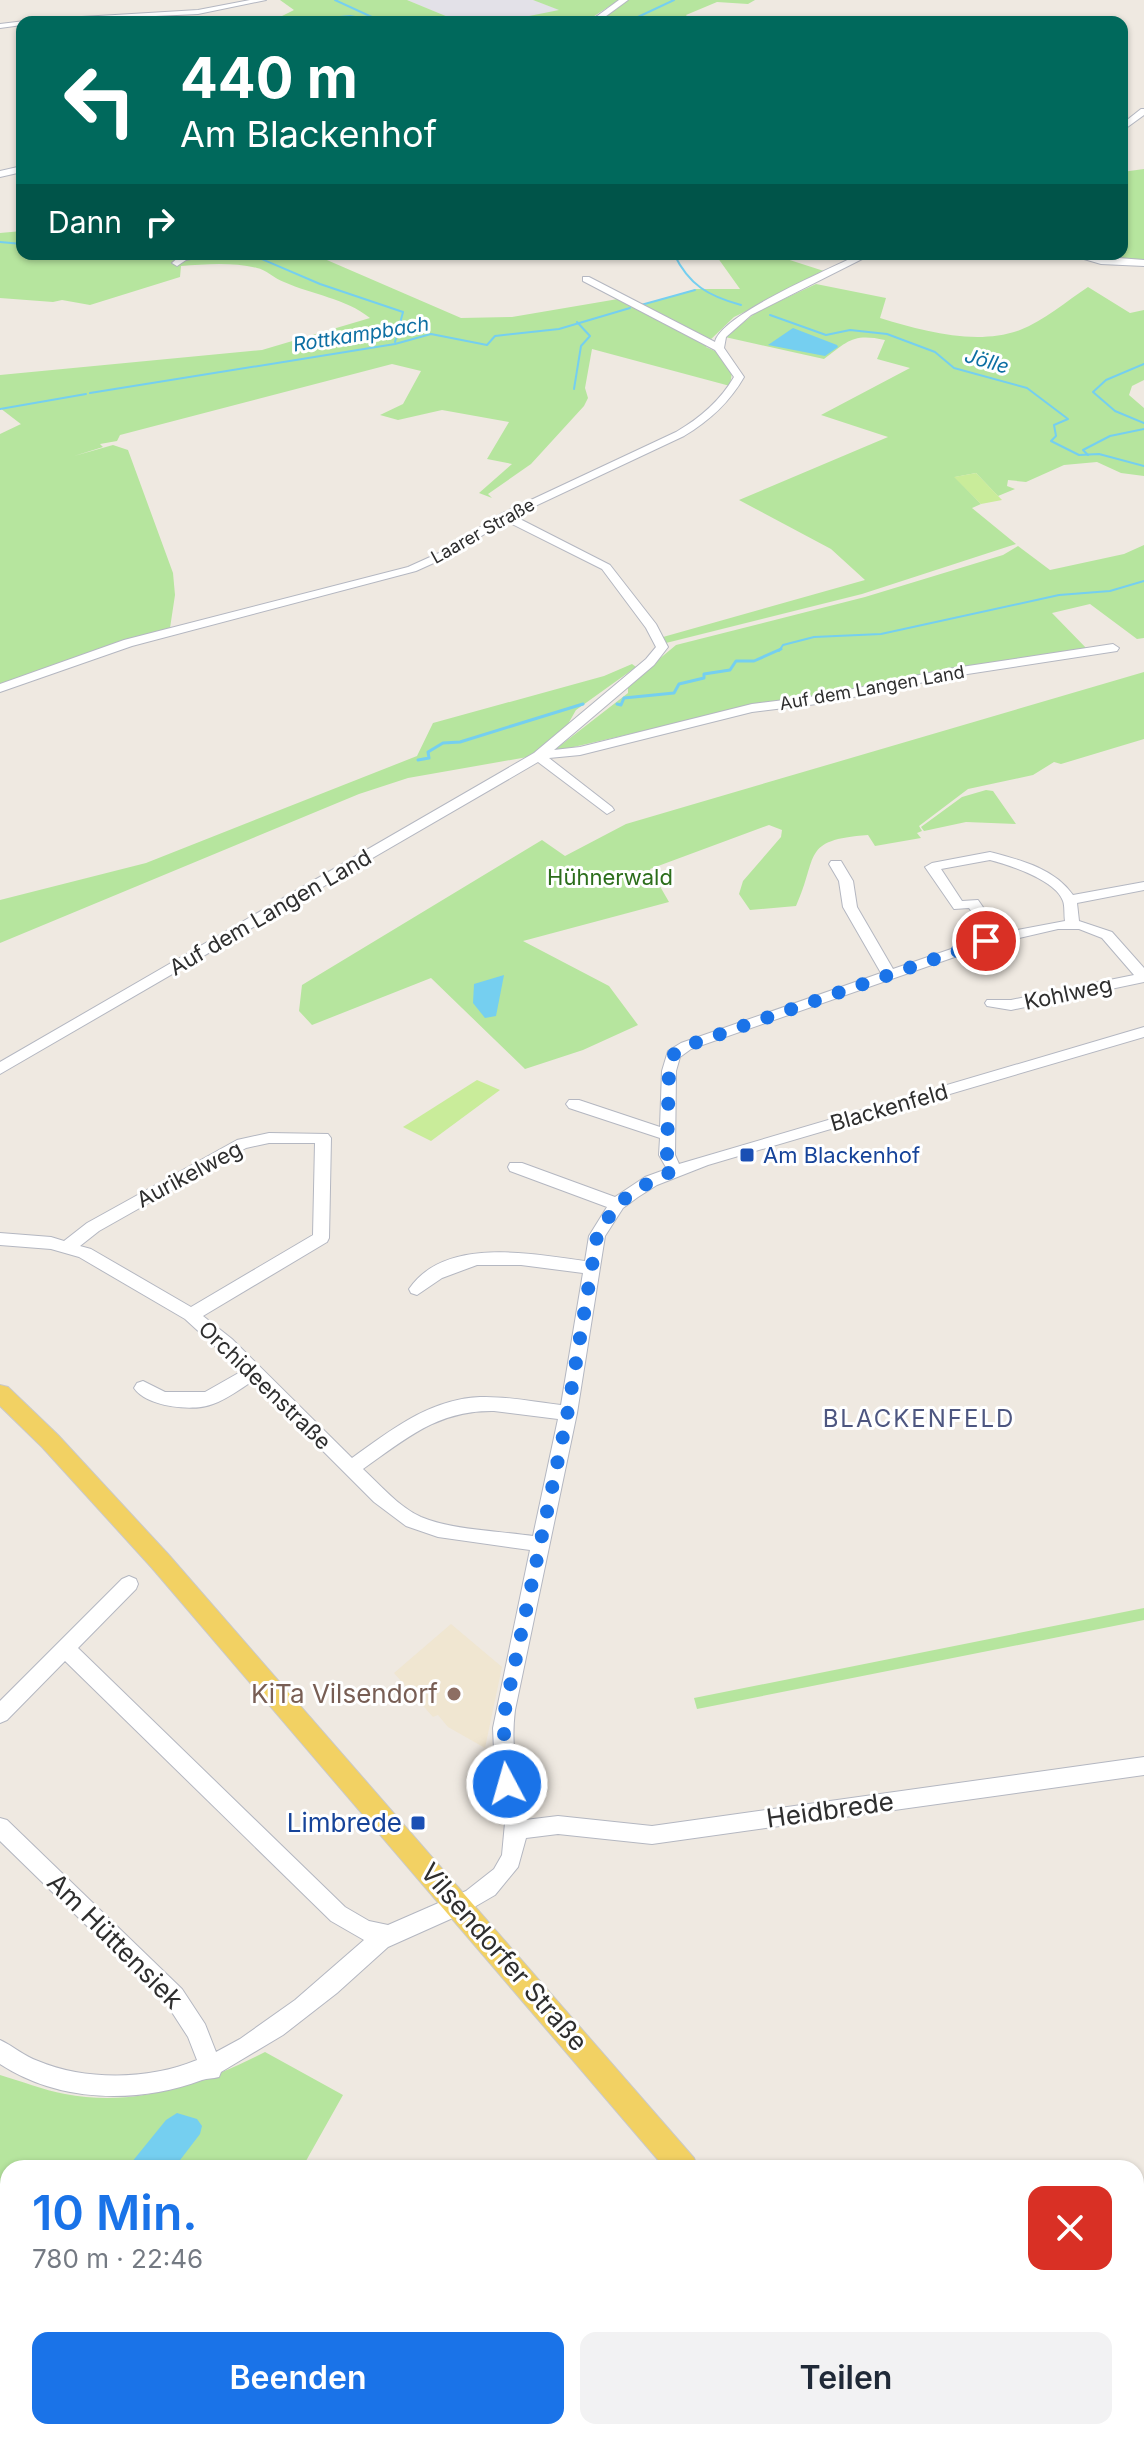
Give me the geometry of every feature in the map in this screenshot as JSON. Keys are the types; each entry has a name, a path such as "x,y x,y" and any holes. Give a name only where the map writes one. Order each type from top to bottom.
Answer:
{"main road":[{"name":"Vilsendorfer Straße","path":"0,1393 101,1494 459,1904 677,2160"}],"street":[{"path":"132,16 198,12 262,0"},
{"path":"601,16 624,0"},
{"path":"1128,123 1144,111"},
{"path":"177,263 181,260"},
{"path":"719,348 718,342 727,329 772,301 855,260"},
{"path":"1097,260 1144,263"},
{"path":"586,279 719,348"},
{"name":"Laarer Straße","path":"0,688 128,643 391,576 443,555 505,516 694,426 732,390 739,377 719,348"},
{"name":"Auf dem Langen Land","path":"0,1069 539,756 662,647 652,627 606,567 505,516"},
{"name":"Auf dem Langen Land","path":"539,756 580,751 752,708 825,699 948,673 1113,648"},
{"path":"539,756 607,810"},
{"path":"997,938 973,903 959,906 932,867 980,857 1001,857 1045,875 1070,900 1072,924"},
{"path":"836,864 846,881 850,907 890,976"},
{"path":"1070,900 1144,886"},
{"path":"675,1170 667,1155 667,1135 670,1063 678,1050 997,938 1072,924 1107,935 1144,977"},
{"name":"Kohlweg","path":"992,1003 1011,1005 1144,977"},
{"name":"Blackenfeld","path":"0,2051 39,2074 111,2087 157,2084 211,2069 262,2039 389,1935 430,1920 459,1904 490,1885 506,1869 514,1852 515,1830 503,1759 503,1725 568,1413 597,1236 617,1204 651,1181 675,1170 1144,1032"},
{"path":"574,1104 667,1135"},
{"name":"Aurikelweg","path":"68,1246 93,1227 242,1144 269,1138 323,1138 321,1238 191,1315"},
{"path":"516,1167 617,1204"},
{"name":"Orchideenstraße","path":"0,1239 68,1246 100,1260 191,1315 254,1372 350,1468 394,1509 412,1521 438,1530 540,1544"},
{"path":"417,1289 456,1262 475,1257 590,1268"},
{"path":"143,1388 162,1399 208,1399 254,1372"},
{"name":"Orchideenstraße","path":"350,1468 423,1419 451,1408 484,1404 568,1413"},
{"path":"0,1714 129,1584"},
{"path":"64,1647 338,1914 365,1930 389,1935"},
{"name":"Heidbrede","path":"515,1830 558,1825 652,1835 1144,1766"},
{"name":"Am Hüttensiek","path":"0,1827 174,1996 197,2031 211,2069"}],"shaded area":[{"path":"407,0 533,0 560,10 535,16 446,16"},
{"name":"KiTa Vilsendorf","path":"451,1624 502,1667 485,1748 448,1727 438,1715 433,1717 394,1673"}],"green space":[{"path":"280,0 407,0 446,16 282,16 294,10"},
{"path":"533,0 619,0 594,16 529,16 559,10"},
{"path":"628,0 755,0 748,4 717,2 687,16 605,16"},
{"path":"1144,169 1144,261 1128,259 1128,171"},
{"path":"16,232 16,260 327,260 461,318 512,317 618,299 640,306 696,289 740,289 719,260 790,260 827,272 734,317 707,343 706,347 717,352 732,372 730,386 592,349 585,388 588,398 584,406 531,464 488,494 492,498 479,493 512,464 487,459 509,422 442,410 398,420 380,415 403,404 421,371 392,364 120,435 117,441 100,444 103,447 74,456 113,445 128,450 173,573 175,595 170,628 0,684 0,434 21,424 0,408 0,375 262,350 370,318 339,301 284,282 260,269 229,264 181,266 180,277 90,305 62,300 0,298 0,233"},
{"path":"816,284 886,298 880,318 932,332 968,337 1003,335 1020,330 1088,287 1130,313 1144,310 1144,380 1132,386 1129,395 1144,408 1144,476 1121,473 1097,462 1064,465 1026,482 1008,480 1007,486 1015,489 998,496 976,473 955,477 981,504 972,508 1016,544 862,594 666,643 663,637 865,580 831,549 739,500 888,437 821,415 910,368 877,359 885,340 858,338 824,359 725,337 758,311"},
{"path":"976,473 1002,500 981,504 954,477"},
{"path":"1144,545 1144,638 1137,639 1090,604 1052,613 1089,651 846,694 751,706 552,752 628,693 628,685 676,645 865,597 1003,555 1018,546 1050,570 1124,554"},
{"path":"632,664 636,667 576,710 564,731 533,756 408,778 359,794 0,943 0,900 146,863 417,756 433,723 604,676"},
{"name":"Hühnerwald","path":"1144,672 1144,739 1061,764 1054,762 1033,775 968,789 919,826 922,831 917,833 921,838 875,846 868,835 831,841 821,846 815,854 796,906 750,910 739,894 743,881 781,837 782,830 769,825 650,869 669,902 523,941 609,986 638,1025 583,1050 525,1069 431,978 312,1025 299,1011 302,985 542,840 565,856 626,824"},
{"path":"993,791 1016,824 966,822 924,831 921,827 962,797"},
{"path":"477,1080 500,1090 431,1141 403,1127"},
{"path":"1144,1608 1144,1620 697,1709 694,1698"},
{"path":"265,2052 343,2095 306,2160 0,2160 0,2075 65,2094 117,2098 168,2090 241,2064"}],"water":[{"path":"793,328 838,347 825,356 768,345"},
{"path":"504,975 496,1016 485,1018 473,1003 474,984"},
{"path":"177,2113 197,2119 202,2126 200,2134 180,2160 134,2160 166,2120"}],"waterway":[{"name":"Jölle","path":"335,0 370,16"},
{"path":"640,16 674,0"},
{"path":"0,242 16,243"},
{"path":"264,260 320,284 403,312 395,342"},
{"name":"Jölle","path":"677,260 701,288 741,305"},
{"name":"Rottkampbach","path":"641,305 695,290"},
{"name":"Rottkampbach","path":"578,323 630,308"},
{"name":"Jölle","path":"770,315 826,335 850,330 887,334 935,352 954,368 1027,388 1068,419 1054,425 1056,436 1051,441 1079,455 1088,455"},
{"name":"Rottkampbach","path":"90,393 395,344 431,334 487,345 495,336 559,329 578,323"},
{"path":"574,389 581,346 590,336 578,323"},
{"path":"1144,364 1106,380 1093,392 1115,411 1144,423"},
{"name":"Rottkampbach","path":"0,409 86,394"},
{"path":"1088,455 1083,450 1110,436 1144,429"},
{"name":"Jölle","path":"1088,455 1099,454 1144,466"},
{"path":"780,649 783,645 814,637 881,634 1059,595 1110,591 1144,581"},
{"path":"617,704 621,705 624,698 674,693 679,684 704,678 704,674 730,670 736,661 754,661 780,649"},
{"path":"418,760 429,758 428,752 443,743 460,742 583,704"}],"place":[{"name":"Am Blackenhof","path":"747,1155"},
{"name":"KiTa Vilsendorf","path":"454,1694"},
{"name":"Limbrede","path":"418,1823"}],"district":[{"name":"BLACKENFELD","path":"919,1419"}],"route":[{"path":"507,1784 502,1741 505,1710 566,1422 597,1236 617,1204 651,1181 675,1170 667,1155 669,1071 673,1055 686,1046 834,997 986,941"}]}
